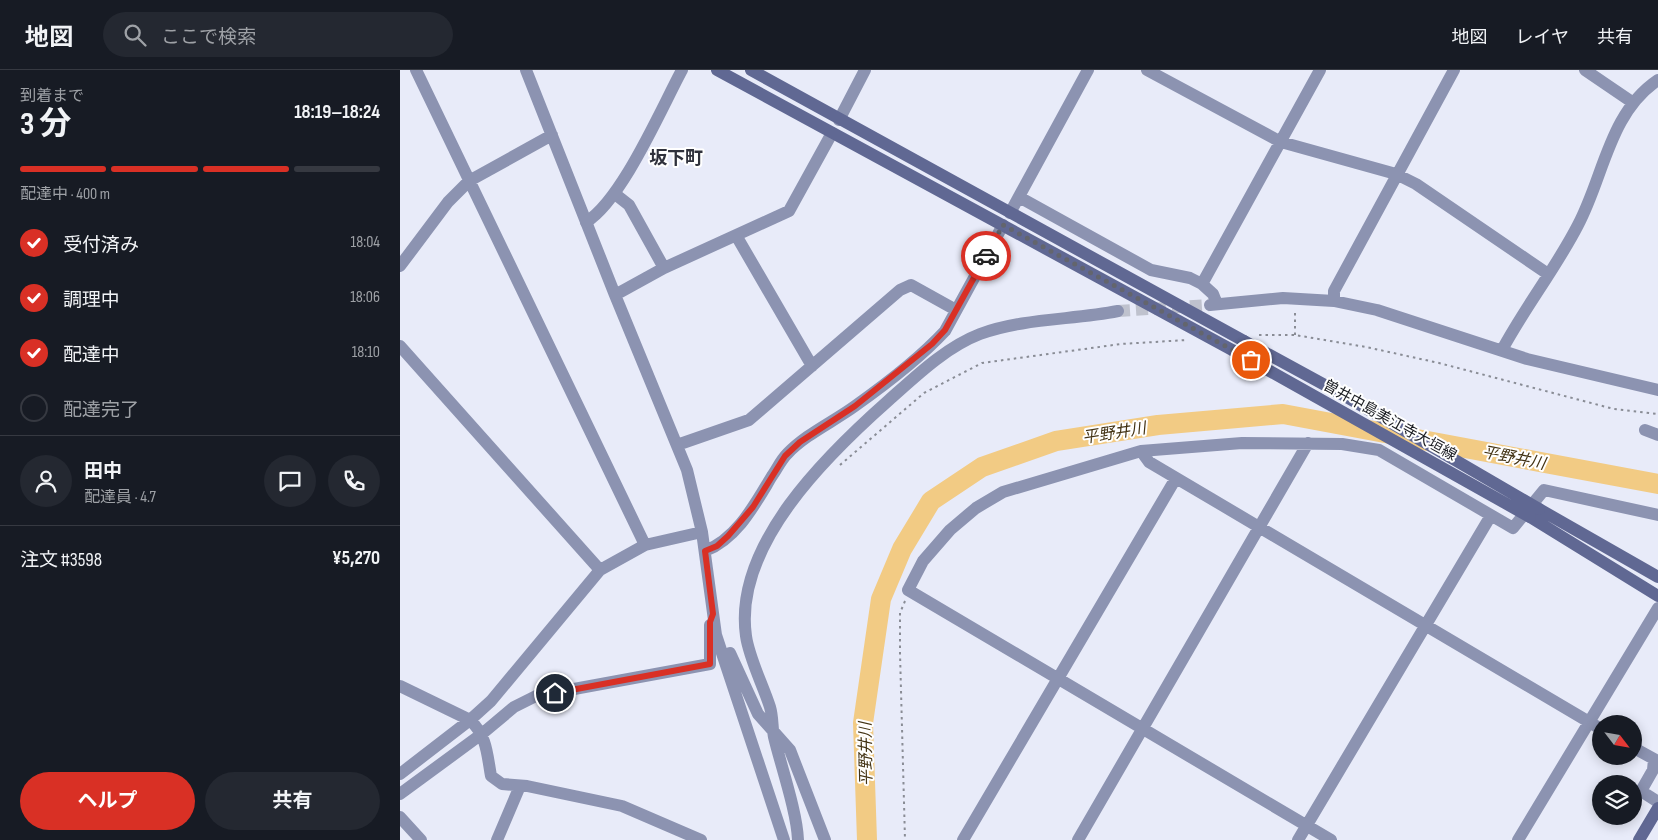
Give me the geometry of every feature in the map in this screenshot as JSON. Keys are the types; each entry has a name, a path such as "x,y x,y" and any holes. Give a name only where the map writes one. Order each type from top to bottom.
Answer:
{"main road":[{"name":"曽井中島美江寺大垣線","path":"717,70 1534,513"},
{"name":"曽井中島美江寺大垣線","path":"751,70 1345,396 1534,513"},
{"path":"1534,513 1658,577"},
{"path":"1534,513 1658,596"},
{"path":"1639,840 1658,808"}],"street":[{"path":"416,70 645,546"},
{"path":"526,70 615,296 687,470 702,532 716,635 784,840"},
{"path":"586,222 615,194 682,70"},
{"path":"839,120 866,70"},
{"path":"1010,213 1088,70"},
{"path":"1147,70 1281,142 1396,174 1416,184 1548,274"},
{"path":"1202,284 1320,70"},
{"path":"1334,301 1334,291 1454,70"},
{"path":"1585,70 1632,102"},
{"path":"1502,350 1579,225 1614,136 1632,102 1642,91 1658,80"},
{"path":"615,296 664,268 789,212 832,133"},
{"path":"400,266 448,202 469,181 552,135"},
{"path":"615,194 629,206 664,268"},
{"path":"1018,197 1151,270 1190,278 1202,284 1213,294 1214,304 1295,299 1334,301 1376,310 1527,358 1658,390"},
{"path":"705,551 717,546 728,536 747,514 785,456 800,442 855,406 932,344 945,330 1003,225"},
{"path":"737,236 812,366"},
{"path":"677,445 749,420 900,290 911,285 956,310"},
{"path":"798,840 773,732 770,710 746,636 746,596 756,564 773,530 807,480 840,443 940,356 980,334 1021,324 1118,311"},
{"path":"400,346 600,570"},
{"path":"1645,430 1658,436"},
{"path":"1331,840 908,590 923,561 950,530 976,508 1003,492 1141,451 1242,443 1342,444 1379,450 1490,517 1512,528 1544,490 1658,515"},
{"path":"1078,840 1308,443"},
{"path":"1141,451 1149,462 1592,723"},
{"path":"963,840 1176,478"},
{"path":"1298,840 1490,517"},
{"path":"400,774 470,720 491,701 600,570 645,546 702,532"},
{"path":"1518,840 1588,721 1658,608"},
{"path":"713,614 758,714 790,750 824,840"},
{"path":"400,794 483,733 514,707 536,696 710,664 710,622 713,614"},
{"path":"400,686 470,720 483,733 491,776 502,784 622,806 701,840"},
{"path":"1642,752 1654,759 1653,770 1641,791 1658,802"},
{"path":"498,840 520,786"},
{"path":"400,817 421,840"}],"path":[{"path":"1295,299 1295,335"},
{"path":"1259,335 1295,335 1439,363 1614,409 1658,414"},
{"path":"837,468 924,393 982,363 1121,344 1190,340"},
{"path":"905,840 900,613 908,590"}],"waterway":[{"name":"平野井川","path":"867,840 863,723 881,599 902,549 931,501 982,467 1056,441 1158,425 1283,414 1658,484"}],"tunnel":[{"path":"1118,311 1210,305"}],"way so far":[{"path":"986,256 1003,225 1251,360"}],"district":[{"name":"坂下町","path":"676,158"}],"route":[{"path":"555,693 710,664 710,622 713,614 705,551 717,546 728,536 753,507 785,456 800,442 855,406 932,344 945,330 986,256"}]}
